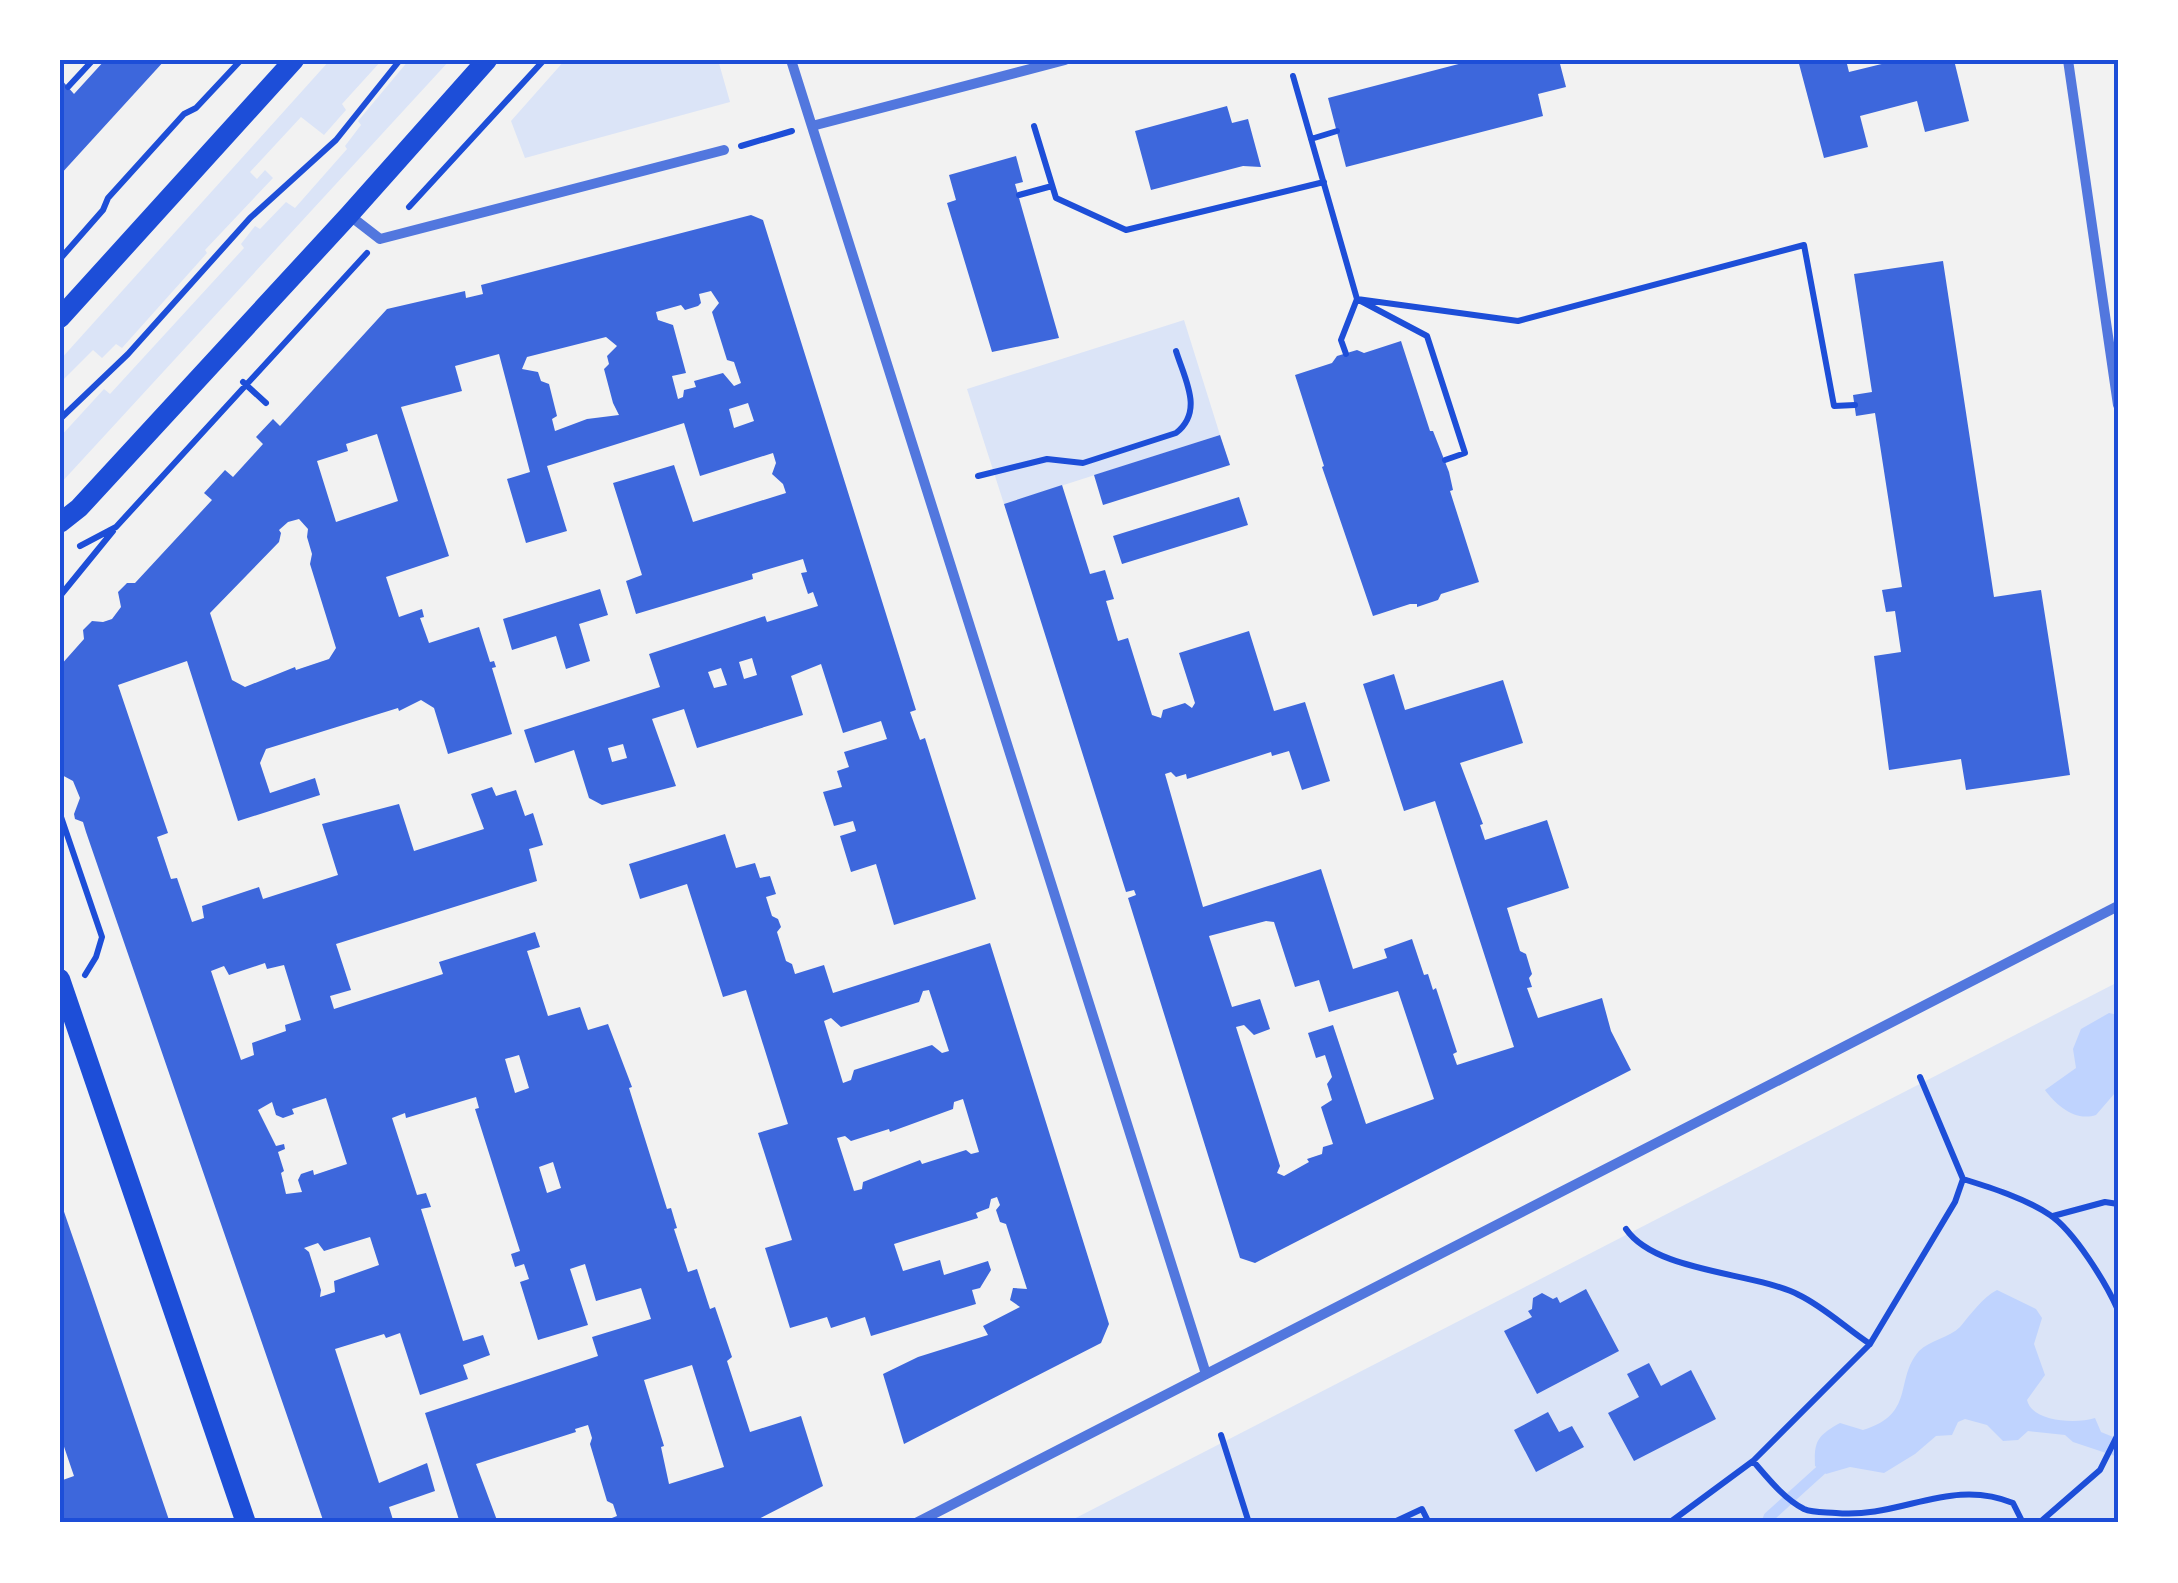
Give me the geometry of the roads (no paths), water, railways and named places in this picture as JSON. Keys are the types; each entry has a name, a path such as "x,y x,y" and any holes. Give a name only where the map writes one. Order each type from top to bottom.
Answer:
{"main road":[{"path":"60,318 294,60"},
{"path":"60,523 349,215 487,60"},
{"path":"62,984 246,1523"}],"street":[{"path":"791,60 1206,1374"},
{"path":"812,126 1066,60"},
{"path":"2068,60 2118,404"},
{"path":"349,215 380,239 724,150"},
{"path":"916,1523 2118,906"}],"water":[{"path":"2109,1013 2118,1015 2118,1094 2096,1115 2074,1114 2045,1090 2076,1068 2073,1049 2081,1029"},
{"path":"1997,1290 2036,1309 2042,1318 2034,1344 2045,1375 2027,1400 2031,1407 2056,1420 2095,1418 2101,1432 2118,1439 2118,1457 2073,1442 2065,1435 2028,1431 2018,1440 2003,1441 1987,1425 1965,1419 1958,1422 1952,1435 1936,1436 1884,1473 1850,1467 1826,1474 1815,1466 1816,1445 1822,1436 1840,1423 1863,1430 1891,1415 1919,1351 1956,1331"}],"waterway":[{"path":"1767,1523 1821,1470"}]}
